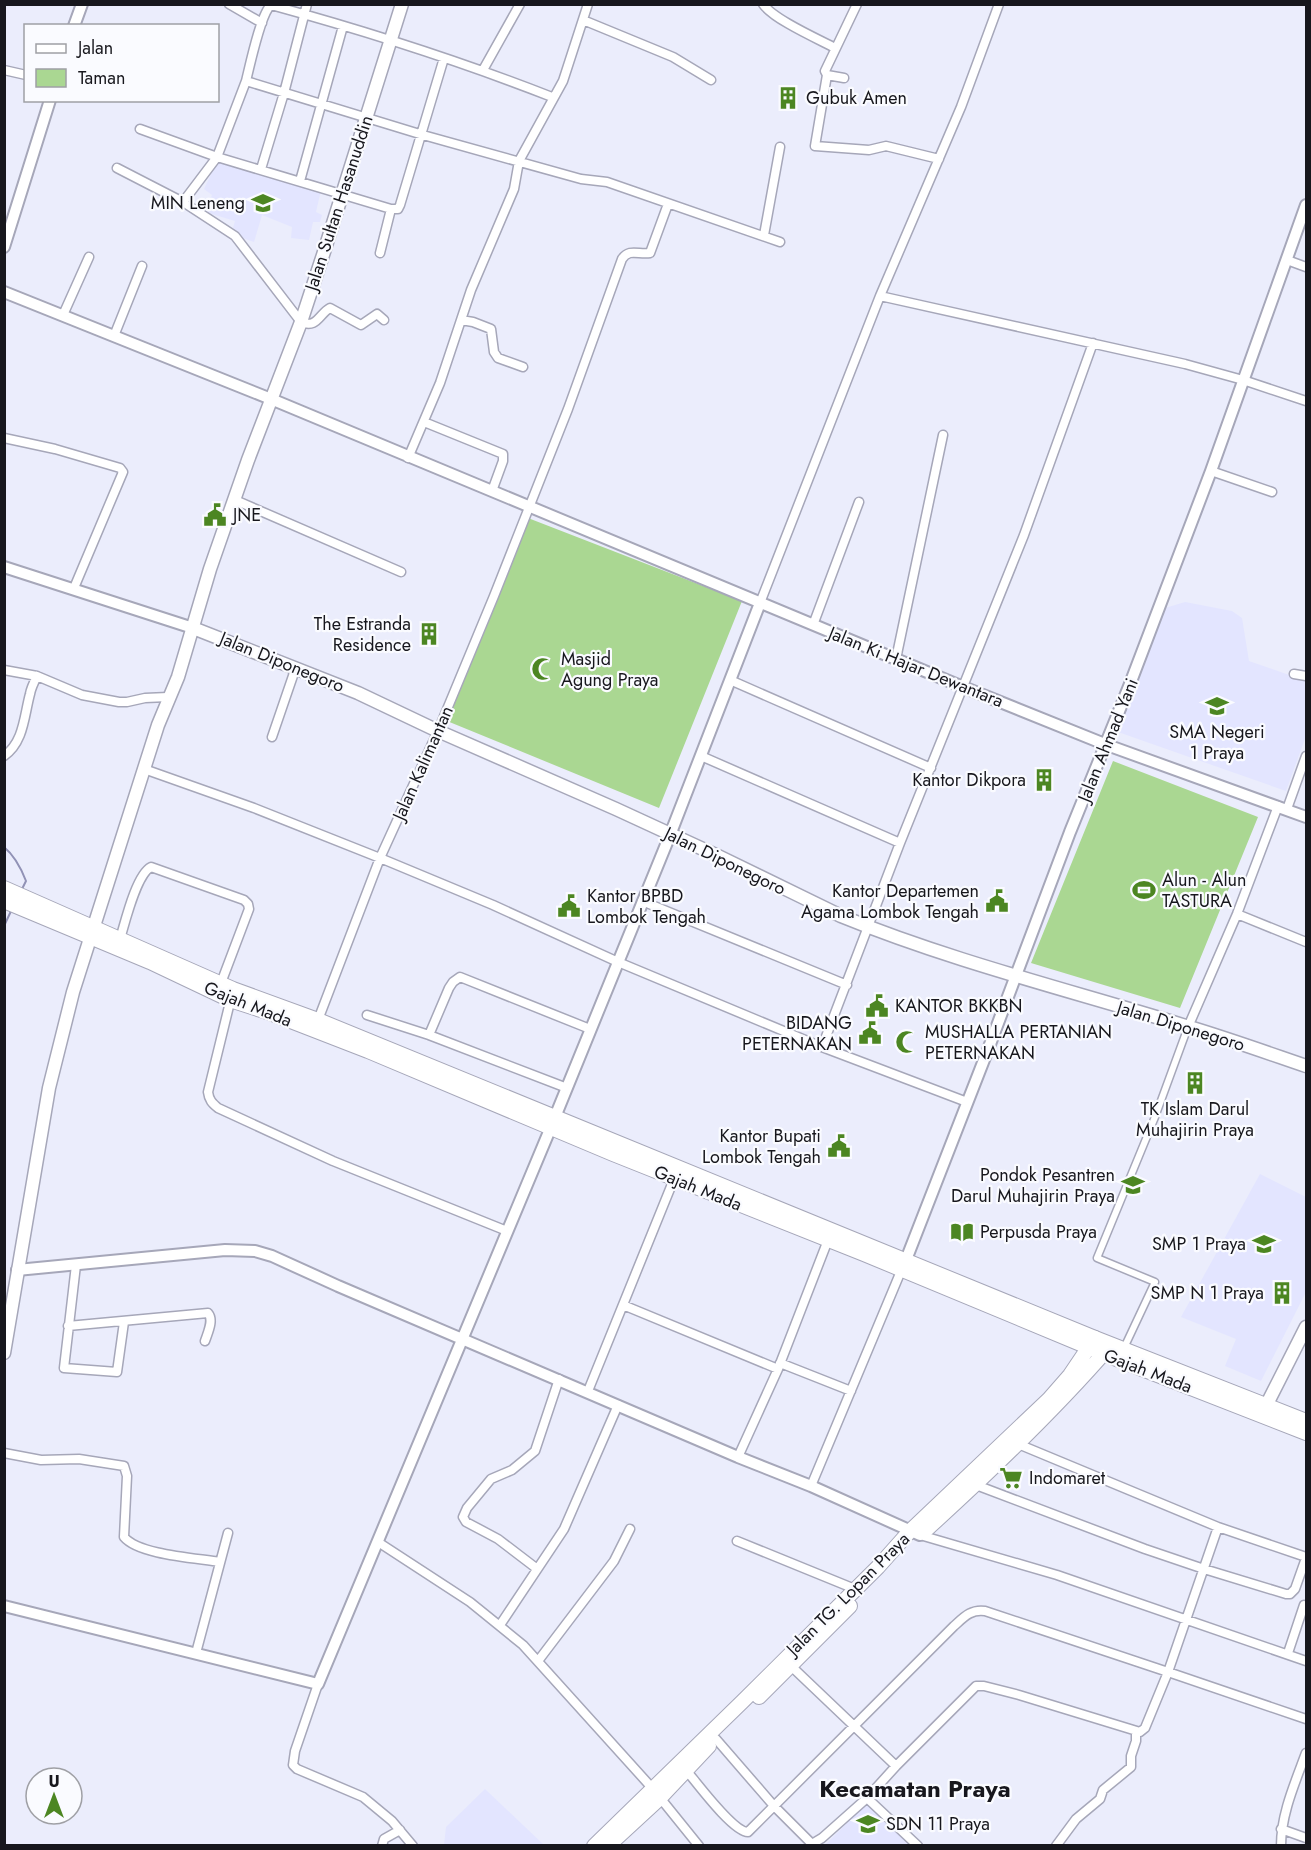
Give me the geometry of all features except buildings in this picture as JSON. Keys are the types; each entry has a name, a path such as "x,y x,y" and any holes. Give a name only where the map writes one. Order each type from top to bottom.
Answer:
{"main road":[{"name":"Jalan Sultan Hasanuddin","path":"4,1353 49,1088 73,992 168,697 178,677 210,569 301,322 402,4"},
{"name":"Jalan Diponegoro","path":"193,628 358,693 438,731 616,809 841,916 1016,976 1188,1027 1306,1066"},
{"path":"5,895 93,933"},
{"path":"24,903 60,925 93,933"},
{"name":"Gajah Mada","path":"93,933 120,939 228,990 270,1013 406,1062 1092,1343 1267,1404 1306,1421"},
{"name":"Gajah Mada","path":"93,933 150,962 318,1020 406,1062"},
{"name":"Gajah Mada","path":"553,1122 674,1179 755,1205 828,1240 903,1266"},
{"path":"1267,1404 1306,1327"},
{"name":"Jalan TG. Lopan Praya","path":"608,1845 855,1589 915,1533 1049,1399 1070,1375 1092,1343"},
{"name":"Gajah Mada","path":"1113,1349 1306,1433"},
{"name":"Jalan TG. Lopan Praya","path":"594,1845 686,1770 791,1666 915,1533 976,1485 1113,1349"}],"street":[{"path":"75,24 82,4"},
{"path":"229,4 262,23"},
{"path":"261,169 307,4"},
{"path":"483,70 520,4"},
{"path":"408,458 446,368 471,290 514,189 519,161 568,70 588,4"},
{"path":"763,4 766,9 782,19 835,48"},
{"path":"857,4 826,68 827,75 815,146 869,150 886,146 939,159"},
{"path":"413,1845 381,1810 363,1797 297,1769 292,1765 294,1751 318,1684 553,1122 670,835 880,296 961,108 999,4"},
{"path":"183,202 217,157 246,81 269,6 391,40 483,70 552,97"},
{"path":"583,20 673,57 711,80"},
{"path":"300,181 343,26"},
{"path":"140,129 217,157 391,209 398,208 423,135 444,58"},
{"path":"4,70 24,75"},
{"path":"827,75 844,78"},
{"path":"246,81 423,135 581,179 607,182 780,242"},
{"path":"4,247 8,215 49,102"},
{"path":"764,235 780,147"},
{"path":"117,168 183,202 235,236 301,322 308,324 317,322 330,308 360,324 377,314 384,320"},
{"name":"Jalan Kalimantan","path":"318,1020 380,858 438,731 568,409 622,260 630,252 650,253 668,204"},
{"name":"Jalan Ahmad Yani","path":"903,1266 1070,832 1107,745 1211,471 1306,205"},
{"path":"380,252 391,209"},
{"path":"63,315 89,257"},
{"path":"1287,260 1306,267"},
{"path":"114,336 142,266"},
{"name":"Jalan Ki Hajar Dewantara","path":"4,292 271,399 408,458 963,687 1107,745 1306,817"},
{"path":"880,296 1185,364 1306,401"},
{"path":"461,320 491,329 494,352 498,358 523,367"},
{"path":"822,1047 900,843 1024,535 1093,343"},
{"path":"424,422 503,454 503,461 492,491"},
{"path":"896,659 943,435"},
{"path":"4,438 55,449 120,468 123,472 74,588"},
{"path":"1211,471 1272,492"},
{"path":"235,500 401,572"},
{"path":"813,625 859,502"},
{"path":"4,567 193,628"},
{"path":"272,736 296,667"},
{"path":"4,670 37,676 82,695 119,702 168,697"},
{"path":"1294,674 1306,676"},
{"path":"4,756 10,752 17,741 37,676"},
{"path":"730,680 932,768"},
{"path":"701,756 900,843"},
{"path":"1113,1349 1155,1282 1097,1258 1136,1165 1188,1027 1306,756"},
{"path":"144,769 254,808 380,858 493,905 618,962 822,1047 967,1102"},
{"path":"120,939 135,893 146,870 150,867 244,900 249,904 249,909 228,990 208,1092 212,1104 333,1161 507,1231"},
{"path":"642,902 847,985"},
{"path":"1237,914 1306,942"},
{"path":"429,1035 449,988 460,977 590,1029"},
{"path":"367,1016 429,1035 567,1088"},
{"path":"588,1391 674,1179"},
{"path":"738,1456 779,1366 828,1240"},
{"path":"17,1270 225,1250 255,1251 272,1256 811,1486 915,1533 1022,1564 1306,1660"},
{"path":"76,1265 64,1369 116,1373 119,1370 124,1322"},
{"path":"811,1486 903,1266"},
{"path":"623,1305 850,1391"},
{"path":"69,1326 209,1313 211,1322 205,1341"},
{"path":"536,1568 498,1539 464,1521 463,1517 467,1508 494,1477 512,1470 535,1451 559,1379"},
{"path":"500,1625 567,1523 618,1405"},
{"path":"976,1485 1204,1569 1288,1594 1295,1589 1306,1557 1218,1527 1018,1444"},
{"path":"4,1453 36,1460 79,1459 123,1465 127,1476 124,1538 143,1550 220,1562"},
{"path":"716,1739 774,1806 813,1844 822,1839 867,1798 976,1686 1019,1695 1143,1732 1168,1672 1218,1527"},
{"path":"538,1661 614,1561 630,1529"},
{"path":"196,1653 228,1533"},
{"path":"737,1540 855,1589"},
{"path":"378,1542 456,1592 500,1625 538,1661 657,1793 699,1845"},
{"path":"1288,1653 1304,1605"},
{"path":"4,1606 318,1684"},
{"path":"686,1770 734,1824 748,1832 954,1626 975,1610 985,1611 1306,1719"},
{"path":"791,1666 896,1766"},
{"path":"1056,1845 1076,1819 1099,1799 1103,1790 1131,1767 1136,1731"},
{"path":"1281,1845 1281,1829 1306,1754"},
{"path":"867,1798 918,1845"},
{"path":"1281,1829 1306,1838"},
{"path":"382,1845 385,1838 400,1830"}],"shaded area":[{"name":"MIN Leneng","path":"219,157 321,190 316,212 322,215 320,222 313,222 309,240 291,238 292,227 262,215 254,242 237,236 239,232 233,228 235,221 205,212 212,195 204,189"},
{"name":"SMA Negeri 1 Praya","path":"1185,602 1232,611 1242,618 1249,661 1306,681 1306,736 1286,791 1118,732 1165,608"},
{"name":"SMP 1 Praya","path":"1260,1174 1306,1197 1306,1292 1261,1381 1225,1366 1236,1339 1181,1317"},
{"path":"485,1789 544,1845 444,1845 446,1827"},
{"name":"SDN 11 Praya","path":"868,1802 912,1846 824,1846"}],"green space":[{"path":"528,518 742,601 659,808 447,721"},
{"name":"Alun - Alun TASTURA","path":"1113,761 1258,817 1180,1008 1031,963"}],"waterway":[{"path":"4,847 17,862 26,881 21,891"},
{"path":"4,926 12,909"}],"place":[{"name":"Gubuk Amen","path":"788,98"},
{"name":"MIN Leneng","path":"263,203"},
{"name":"JNE","path":"215,515"},
{"name":"The Estranda Residence","path":"429,634"},
{"name":"Masjid Agung Praya","path":"543,669"},
{"name":"SMA Negeri 1 Praya","path":"1217,706"},
{"name":"Kantor Dikpora","path":"1044,780"},
{"name":"Alun - Alun TASTURA","path":"1144,890"},
{"name":"Kantor Departemen Agama Lombok Tengah","path":"997,901"},
{"name":"Kantor BPBD Lombok Tengah","path":"569,906"},
{"name":"KANTOR BKKBN","path":"877,1006"},
{"name":"BIDANG PETERNAKAN","path":"870,1033"},
{"name":"MUSHALLA PERTANIAN PETERNAKAN","path":"907,1042"},
{"name":"TK Islam Darul Muhajirin Praya","path":"1195,1083"},
{"name":"Kantor Bupati Lombok Tengah","path":"839,1146"},
{"name":"Pondok Pesantren Darul Muhajirin Praya","path":"1133,1185"},
{"name":"Perpusda Praya","path":"962,1232"},
{"name":"SMP 1 Praya","path":"1264,1244"},
{"name":"SMP N 1 Praya","path":"1282,1293"},
{"name":"Indomaret","path":"1011,1478"},
{"name":"SDN 11 Praya","path":"868,1824"}],"district":[{"name":"Kecamatan Praya","path":"915,1789"}]}
